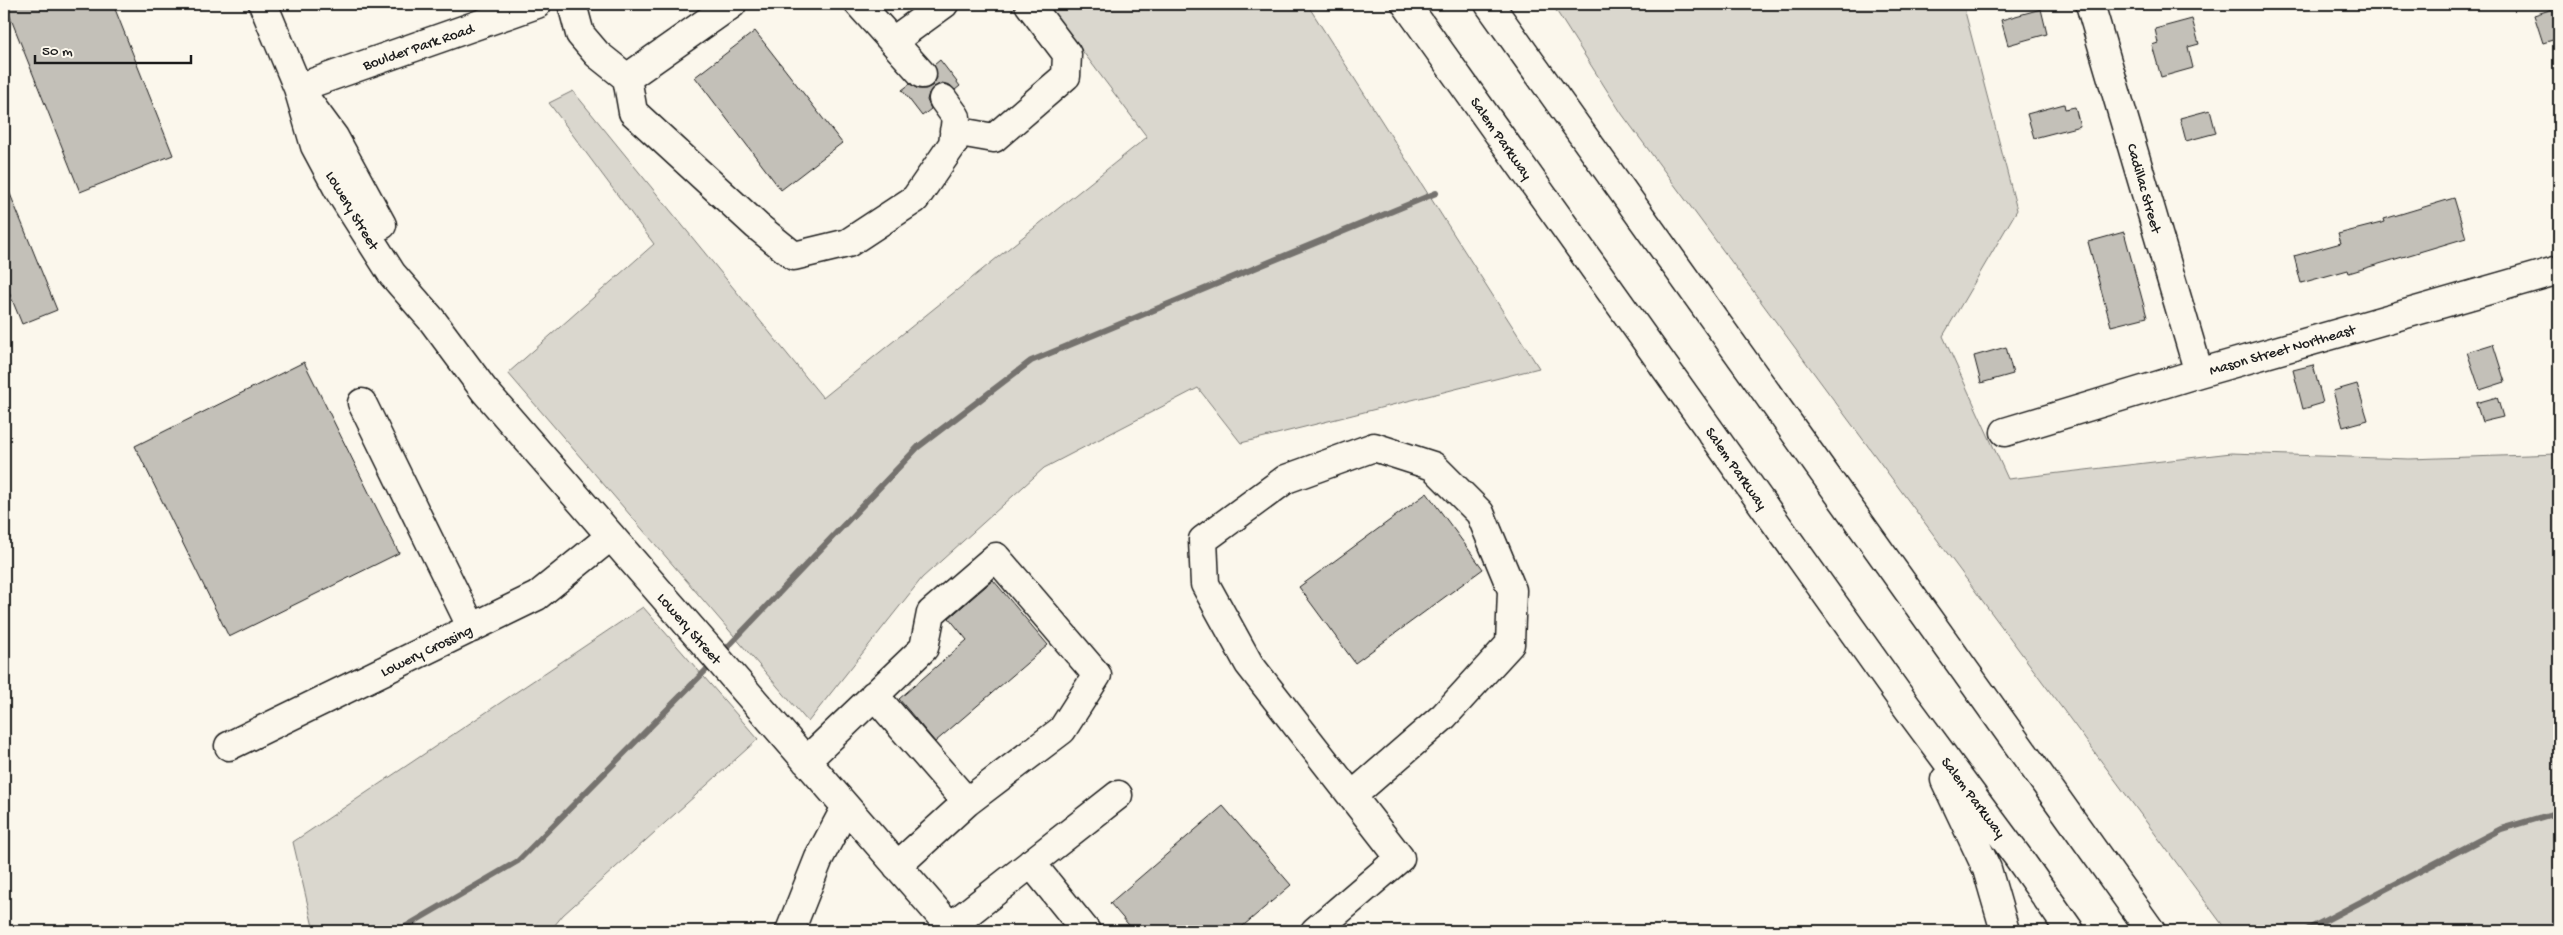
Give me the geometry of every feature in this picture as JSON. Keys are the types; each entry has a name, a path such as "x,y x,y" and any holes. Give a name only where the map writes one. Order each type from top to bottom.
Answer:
{"main road":[{"name":"Lowery Street","path":"263,4 298,88 334,137 406,265 432,320 484,390 952,929"},
{"name":"Boulder Park Road","path":"298,88 537,4"},
{"path":"572,4 580,34 597,54 627,78 633,112 756,226 794,256 848,243 915,199 953,144 956,117 943,99"},
{"path":"627,78 732,4"},
{"path":"859,4 922,74"},
{"path":"893,41 944,4"},
{"path":"954,131 994,138 1066,76 1067,54 1029,4"},
{"name":"Salem Parkway","path":"1406,4 1907,708 2018,857 2070,931"},
{"path":"1490,4 2151,931"},
{"name":"Cadillac Street","path":"2090,4 2199,373"},
{"name":"Mason Street Northeast","path":"2005,432 2199,373 2559,270"},
{"path":"362,403 472,628"},
{"path":"1315,931 1400,858 1248,664 1204,584 1203,540 1286,479 1374,447 1433,466 1480,513 1512,590 1510,644 1444,716 1352,796"},
{"name":"Lowery Crossing","path":"229,746 537,596 610,536"},
{"path":"806,761 924,648 931,613 996,557 1096,675 1062,730 967,802 897,866"},
{"path":"874,695 967,802"},
{"path":"1907,708 1975,841 1987,869 2005,931"},
{"path":"952,929 1118,795"},
{"path":"801,926 819,858 846,807"},
{"path":"1031,864 1086,931"}],"shaded area":[{"path":"1047,4 1307,4 1539,368 1241,443 1198,388 1044,468 922,578 808,722 508,373 654,244 549,103 573,91 823,398 1147,137"},
{"path":"1552,4 1963,4 2017,210 1943,336 2008,479 2231,453 2409,459 2559,454 2559,931 2227,931 1622,114"},
{"path":"643,607 758,739 563,915 550,931 314,931 293,842"}],"building":[{"path":"5,4 113,4 173,155 80,192"},
{"path":"2559,7 2559,38 2543,43 2534,15"},
{"path":"2041,9 2047,34 2008,45 2001,20"},
{"path":"2192,19 2199,44 2188,47 2193,68 2161,77 2152,45 2158,43 2155,29"},
{"path":"755,31 842,143 781,190 695,77"},
{"path":"940,60 960,86 955,90 950,85 942,83 934,87 929,93 927,100 931,109 922,116 902,90 910,84 918,89 926,89 932,86 937,78 934,65"},
{"path":"2064,104 2065,109 2075,107 2080,126 2034,138 2027,114"},
{"path":"2210,110 2216,133 2186,141 2180,118"},
{"path":"4,179 57,310 22,324 4,280"},
{"path":"2454,198 2466,238 2349,273 2348,270 2301,283 2294,256 2341,243 2338,234 2385,222 2384,219"},
{"path":"2124,232 2147,317 2111,326 2088,242"},
{"path":"2493,344 2505,382 2480,390 2467,352"},
{"path":"2006,347 2013,374 1981,383 1974,356"},
{"path":"304,362 399,553 229,637 135,446"},
{"path":"2313,365 2323,403 2303,409 2293,370"},
{"path":"2357,384 2368,420 2343,427 2333,391"},
{"path":"2497,397 2503,417 2482,422 2476,403"},
{"path":"1427,493 1483,569 1355,663 1299,587"},
{"path":"993,580 1048,645 935,742 899,699 967,640 949,618"},
{"path":"1223,806 1291,885 1237,931 1134,931 1110,903"}],"waterway":[{"path":"721,654 918,447 1031,361 1436,193"},
{"path":"398,931 518,861 713,663"},
{"path":"2305,931 2501,829 2559,812"}]}
